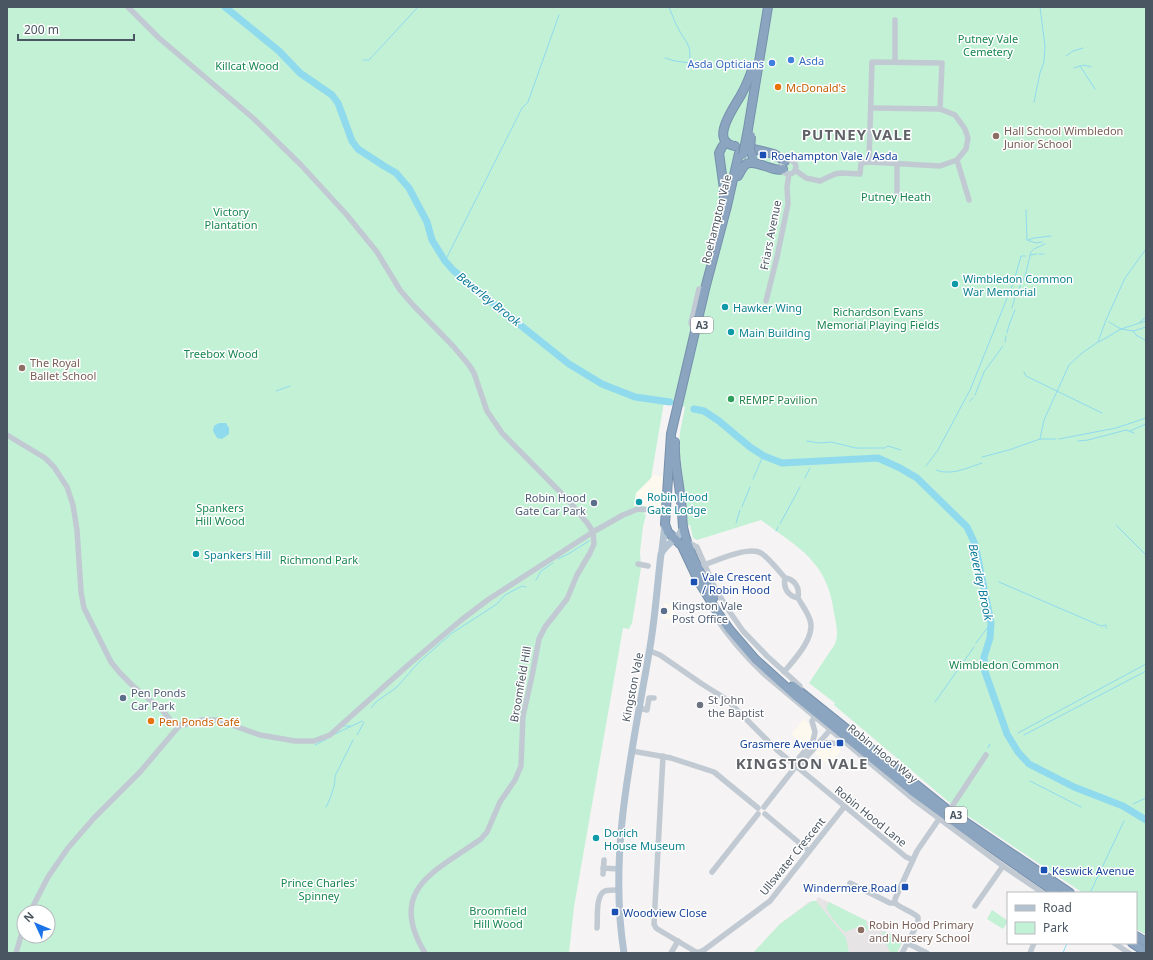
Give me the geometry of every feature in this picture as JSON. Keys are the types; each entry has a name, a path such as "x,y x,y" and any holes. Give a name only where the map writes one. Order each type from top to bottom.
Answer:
{"highway":[{"name":"Roehampton Vale","path":"673,435 705,289 718,242 739,151 747,131 754,67 764,7"},
{"name":"A3","path":"754,153 750,150 747,131 753,113 752,105 768,7"},
{"name":"A3","path":"718,242 725,196 719,153 726,142 724,139 724,134 729,115 740,97 754,67"},
{"path":"726,142 739,151"},
{"name":"Roehampton Vale","path":"673,435 694,358 738,176 739,151"},
{"path":"754,153 760,164"},
{"path":"754,153 774,154 786,168"},
{"path":"738,176 747,164 760,164 774,170 786,168"},
{"name":"A3","path":"673,435 665,524 668,532 675,539"},
{"name":"A3","path":"673,435 683,526"},
{"name":"Robin Hood Way","path":"683,526 687,542 710,588 734,627 763,660 800,692 949,811 1069,892"},
{"name":"Robin Hood Way","path":"675,539 682,546 715,613 755,660 797,697 936,809 1055,892"},
{"path":"1137,937 1146,942"},
{"path":"1134,944 1146,952"}],"main road":[{"name":"Kingston Vale","path":"624,953 618,890 621,834 632,751 650,652 654,566 662,554 665,524"},
{"path":"662,554 667,545 682,533 683,526"}],"street":[{"path":"128,7 159,38 258,124 301,165 346,214 374,248 400,290 469,365 474,373 487,411 502,433 569,501 593,532"},
{"path":"895,20 895,62"},
{"path":"869,162 872,108 872,62 942,63 940,110"},
{"path":"795,170 793,161 790,160 786,168 795,170 806,178 820,181 835,174 860,174 861,163 869,162 940,166 957,160 966,149 968,133 961,121 955,115 940,110 872,108"},
{"path":"957,160 969,200"},
{"path":"897,163 897,194"},
{"name":"Friars Avenue","path":"766,300 778,254 788,204 786,168"},
{"path":"7,435 45,458 54,467 67,487 73,505 77,530 81,592 84,608 112,662 132,684 162,710 172,722 180,725 202,720 213,720 260,735 275,738 308,741 325,737 460,621 489,599 609,522 641,509 666,511"},
{"name":"Broomfield Hill","path":"425,953 418,940 412,919 411,903 420,885 428,876 481,839 487,832 500,802 515,780 521,766 523,716 539,639 545,627 567,598 577,575 590,553 594,544 593,532"},
{"name":"Robin Hood Way","path":"687,542 696,547 715,588 735,621 751,641 800,686 800,692"},
{"path":"704,564 752,550 765,556 785,578 794,582 800,593 798,598 812,626 811,632 805,644 784,672"},
{"path":"638,564 654,566"},
{"path":"785,578 785,589 793,597 798,598"},
{"name":"Robin Hood Way","path":"715,613 729,636 754,664 829,731 845,742 907,795 1003,866 1042,892"},
{"name":"Robin Hood Lane","path":"650,652 660,655 726,699 765,740 844,807 906,857 913,860"},
{"path":"639,708 648,712 649,698 654,698"},
{"path":"712,872 796,766 813,742 815,732 812,723 814,718"},
{"path":"34,904 48,877 68,848 94,818 140,772 180,725"},
{"path":"796,766 817,746 829,731"},
{"path":"817,746 821,743 829,742 840,745 845,742"},
{"path":"632,751 663,756 714,772 760,810 766,811 765,814 809,851"},
{"path":"949,811 986,755"},
{"name":"Ullswater Crescent","path":"663,756 654,924 656,928 696,952 704,950 770,900 844,807"},
{"path":"895,903 895,899 917,851 939,819"},
{"path":"603,874 604,860"},
{"path":"975,906 1003,866"},
{"path":"604,868 619,869"},
{"path":"850,883 890,903 895,903 918,917 918,923 902,953"},
{"path":"597,928 599,897 606,890 618,890"},
{"path":"671,953 678,941"},
{"path":"908,943 927,953"},
{"path":"1116,944 1129,953"}],"shaded area":[{"path":"654,475 664,477 663,504 659,507 634,506 636,493"},
{"path":"664,603 676,604 674,620 662,618"},
{"path":"804,719 812,731 809,740 804,745 791,734"},
{"path":"827,745 835,746 841,751 829,765 815,753"},
{"path":"818,897 867,921 903,941 897,953 753,953 780,924 809,902 816,901"}],"green space":[{"path":"7,7 1146,7 1146,935 1137,930 1137,892 1082,892 956,808 834,705 835,703 809,683 835,644 837,636 831,596 825,581 810,558 788,539 761,520 697,540 693,538 690,525 688,526 679,445 685,407 664,402 651,478 636,493 634,506 645,506 644,514 646,515 643,526 640,552 641,568 632,623 629,629 623,628 574,907 569,953 7,953"},
{"path":"812,901 816,901 846,938 849,953 753,953 780,924"},
{"path":"829,902 867,921 866,924 869,929 860,933 857,927 845,932 834,921 826,908"},
{"path":"992,910 1007,920 1007,923 1003,929 987,919"},
{"path":"882,932 886,932 903,941 897,953 890,953"}],"water":[{"path":"219,423 226,423 229,428 229,434 222,439 217,438 213,431 214,426"}],"waterway":[{"name":"Beverley Brook","path":"225,7 279,51 300,73 332,95 338,103 352,141 358,149 396,173 409,188 427,222 432,240 445,261 453,270 569,364 602,384 635,397 670,402"},
{"path":"363,60 369,60 418,7"},
{"path":"669,7 688,44 690,52 689,63"},
{"path":"1034,102 1040,73 1044,62 1045,46 1040,7"},
{"path":"445,261 522,108 528,102 559,15"},
{"path":"1066,56 1073,51 1083,48"},
{"path":"665,58 675,61 705,65"},
{"path":"1074,68 1084,65 1091,67"},
{"path":"1080,66 1095,89"},
{"path":"1026,210 1027,240 1036,243 1042,242"},
{"path":"1028,240 1051,236"},
{"path":"1034,249 1045,244"},
{"path":"1040,439 1044,420 1069,365 1082,353 1098,342 1125,278 1146,249"},
{"path":"1012,308 1015,297 1025,276 1031,252 1033,250"},
{"path":"1030,255 1037,254"},
{"path":"1039,254 1044,254"},
{"path":"926,466 938,450 970,390 1014,281 1021,256 1025,256"},
{"path":"1007,333 1015,310"},
{"path":"1140,322 1146,317"},
{"path":"1109,322 1121,329 1146,321"},
{"path":"1099,342 1121,329 1133,331 1146,327"},
{"path":"1133,331 1136,335 1145,340"},
{"path":"1005,342 1006,336"},
{"path":"975,395 984,372 1003,346"},
{"path":"1024,372 1026,376 1102,413"},
{"path":"276,391 290,386"},
{"path":"970,401 973,398"},
{"name":"Beverley Brook","path":"694,409 704,411 719,421 750,447 764,456 782,463 878,458 917,478 967,527 975,544 991,623 990,638 984,657 984,669 1007,734 1018,752 1029,764 1074,787 1123,806 1146,820"},
{"path":"1059,439 1116,428 1146,418"},
{"path":"1130,431 1146,424"},
{"path":"1078,441 1088,440 1126,430 1134,433"},
{"path":"982,457 1009,450 1040,439 1056,439"},
{"path":"807,441 819,443 831,442 856,448 885,448 888,446 901,450"},
{"path":"753,479 763,456"},
{"path":"936,470 942,472 953,472 982,463"},
{"path":"805,478 810,468"},
{"path":"742,507 750,487"},
{"path":"780,524 800,487"},
{"path":"736,523 740,510"},
{"path":"1116,525 1146,555"},
{"path":"776,531 778,527"},
{"path":"558,559 589,541"},
{"path":"536,580 541,571 553,563"},
{"path":"999,582 1101,626 1106,625 1106,628"},
{"path":"371,708 376,702 397,687 418,663 452,633 497,604 505,595 522,586 526,587"},
{"path":"976,643 991,623"},
{"path":"935,702 974,647"},
{"path":"1018,733 1146,664"},
{"path":"1024,735 1146,671"},
{"path":"335,734 362,721"},
{"path":"357,735 364,722"},
{"path":"343,726 350,726"},
{"path":"315,745 327,739"},
{"path":"326,807 335,783 335,776 353,740"},
{"path":"988,748 990,744"},
{"path":"1030,781 1081,807"},
{"path":"1133,804 1146,798"},
{"path":"1090,892 1124,821"},
{"path":"1063,953 1067,944"}],"place":[{"name":"Asda","path":"791,60"},
{"name":"Asda Opticians","path":"772,63"},
{"name":"McDonald's","path":"778,87"},
{"name":"Hall School Wimbledon Junior School","path":"996,136"},
{"name":"Roehampton Vale / Asda","path":"763,155"},
{"name":"Wimbledon Common War Memorial","path":"955,284"},
{"name":"Hawker Wing","path":"725,307"},
{"name":"Main Building","path":"731,332"},
{"name":"The Royal Ballet School","path":"22,368"},
{"name":"REMPF Pavilion","path":"731,399"},
{"name":"Robin Hood Gate Lodge","path":"639,502"},
{"name":"Robin Hood Gate Car Park","path":"594,503"},
{"name":"Spankers Hill","path":"196,554"},
{"name":"Vale Crescent / Robin Hood","path":"694,582"},
{"name":"Kingston Vale Post Office","path":"664,611"},
{"name":"Pen Ponds Car Park","path":"123,698"},
{"name":"St John the Baptist","path":"700,705"},
{"name":"Pen Ponds Café","path":"151,721"},
{"name":"Grasmere Avenue","path":"840,743"},
{"name":"Dorich House Museum","path":"596,838"},
{"name":"Keswick Avenue","path":"1044,870"},
{"name":"Windermere Road","path":"905,887"},
{"name":"Woodview Close","path":"615,912"},
{"name":"Robin Hood Primary and Nursery School","path":"861,930"}],"district":[{"name":"PUTNEY VALE","path":"857,134"},
{"name":"KINGSTON VALE","path":"802,763"}],"park label":[{"name":"Putney Vale Cemetery","path":"988,44"},
{"name":"Killcat Wood","path":"247,65"},
{"name":"Putney Heath","path":"896,196"},
{"name":"Victory Plantation","path":"231,217"},
{"name":"Richardson Evans Memorial Playing Fields","path":"878,317"},
{"name":"Treebox Wood","path":"221,353"},
{"name":"Spankers Hill Wood","path":"220,513"},
{"name":"Richmond Park","path":"319,559"},
{"name":"Wimbledon Common","path":"1004,664"},
{"name":"Prince Charles' Spinney","path":"319,888"},
{"name":"Broomfield Hill Wood","path":"498,916"}]}
